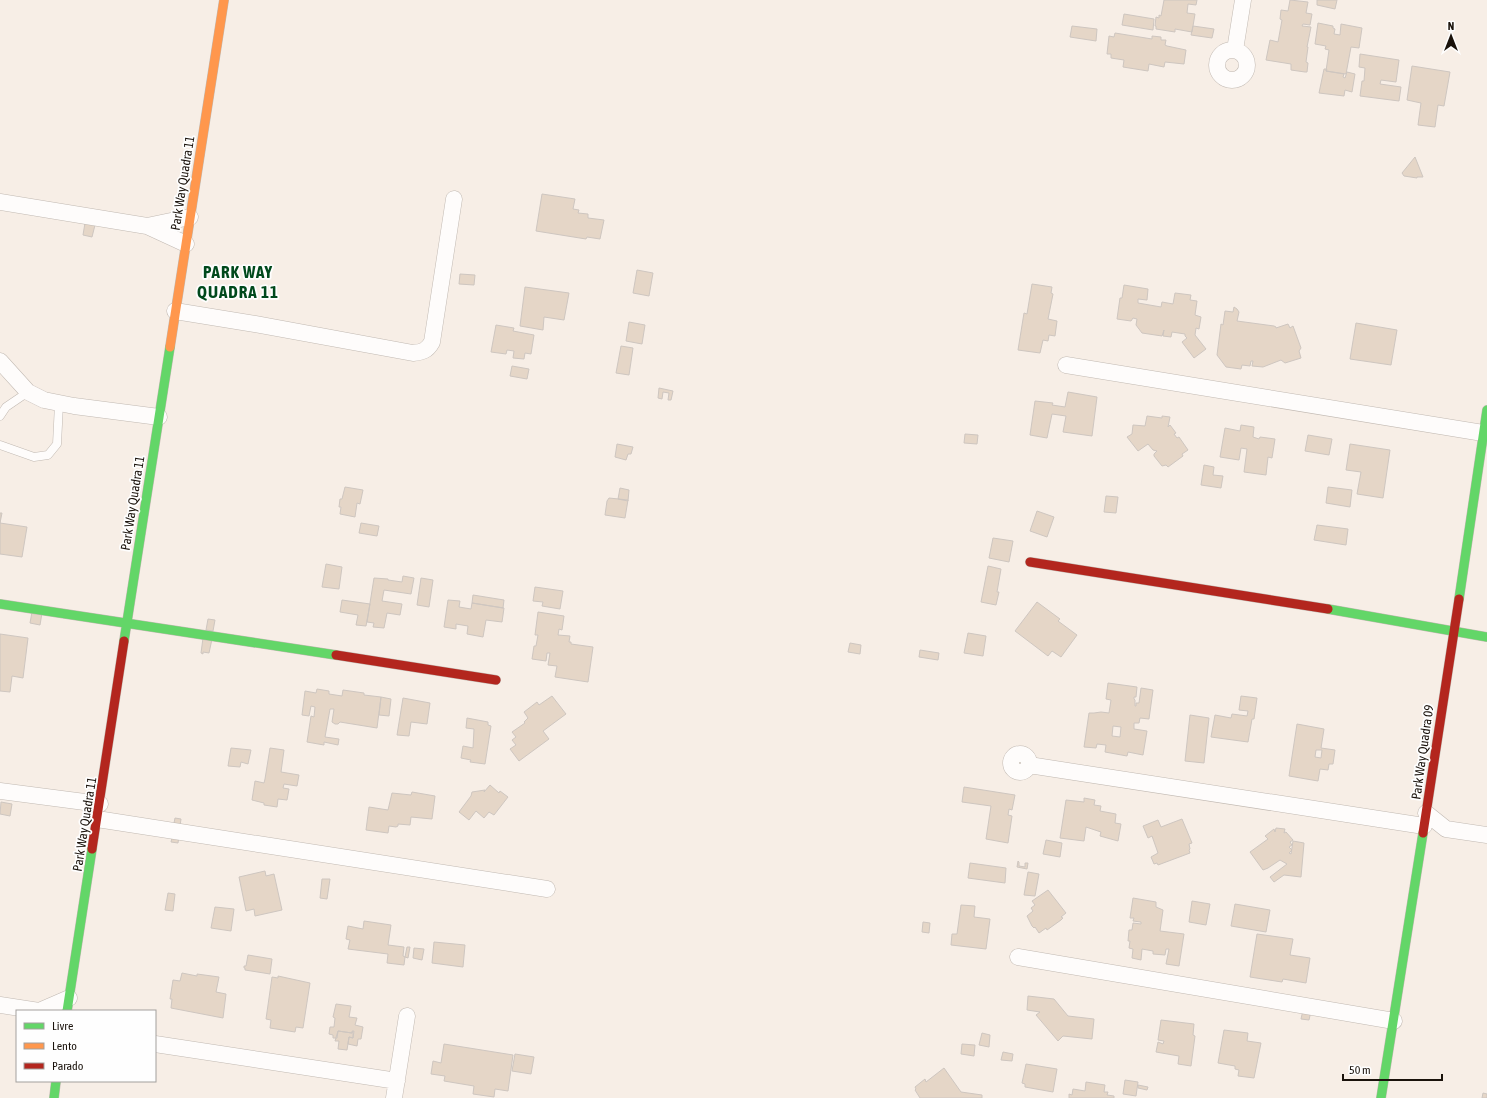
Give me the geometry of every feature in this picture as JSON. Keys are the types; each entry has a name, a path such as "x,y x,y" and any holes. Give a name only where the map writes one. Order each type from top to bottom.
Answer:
{"street":[{"name":"Park Way Quadra 11","path":"68,1005 224,0"},
{"path":"1235,50 1243,0"},
{"path":"175,311 262,325 413,353 422,352 426,350 432,342 454,199"},
{"path":"0,202 147,226 186,244"},
{"path":"147,226 190,217"},
{"path":"0,361 28,392 44,400 60,404 159,417"},
{"path":"1066,365 1485,429"},
{"name":"Park Way Quadra 09","path":"1381,1098 1422,843 1485,429"},
{"path":"1030,562 1369,616 1487,637"},
{"path":"0,604 496,680"},
{"path":"1029,765 1425,820 1446,829 1487,836"},
{"path":"0,791 99,811 547,889"},
{"path":"1422,843 1446,829"},
{"path":"1018,957 1394,1021"},
{"path":"0,1005 32,1010"},
{"path":"44,1010 68,1005"},
{"path":"394,1098 407,1016"},
{"path":"156,1044 397,1081"},
{"path":"54,1098 56,1082"}],"lane":[{"path":"0,416 6,407 28,392"},
{"path":"0,445 34,457 48,455 57,444 60,404"}],"building":[{"path":"1164,0 1197,0 1196,5 1188,4 1187,13 1195,14 1192,32 1175,29 1175,32 1156,29 1156,17 1159,18 1159,15 1161,16"},
{"path":"1290,0 1308,2 1306,13 1312,14 1310,25 1303,24 1302,26 1311,27 1307,47 1307,72 1291,70 1291,64 1266,60 1270,40 1278,42 1282,20 1280,19 1281,10 1288,11"},
{"path":"1317,0 1337,0 1335,9 1317,5"},
{"path":"1124,14 1154,19 1153,30 1122,25"},
{"path":"1318,23 1333,26 1335,29 1334,34 1340,35 1341,24 1362,28 1359,48 1351,47 1346,74 1326,71 1329,50 1325,49 1326,46 1315,44"},
{"path":"1072,26 1097,29 1096,41 1070,37"},
{"path":"1193,26 1214,29 1212,38 1191,35"},
{"path":"1115,33 1152,39 1152,36 1161,37 1161,40 1166,40 1165,45 1186,50 1184,64 1165,62 1164,67 1149,64 1148,71 1123,67 1124,60 1111,58 1111,54 1107,54 1109,36 1114,37"},
{"path":"1360,54 1399,60 1396,82 1381,80 1380,84 1401,87 1399,101 1360,96 1362,81 1364,81 1365,68 1359,67"},
{"path":"1412,66 1450,72 1444,106 1438,105 1435,127 1418,125 1421,103 1407,100"},
{"path":"1324,69 1327,69 1326,71 1344,74 1343,77 1345,78 1347,72 1355,74 1352,92 1345,90 1344,96 1319,93"},
{"path":"1415,157 1423,177 1417,178 1404,176 1402,173"},
{"path":"542,194 575,199 573,209 579,210 578,213 588,214 588,218 604,220 600,239 587,237 586,239 536,231"},
{"path":"85,223 95,225 92,237 83,235"},
{"path":"637,270 653,273 649,296 633,293"},
{"path":"460,274 475,275 474,285 459,284"},
{"path":"1032,284 1052,287 1051,293 1053,294 1048,319 1057,321 1055,336 1049,335 1048,341 1043,340 1040,353 1018,350 1024,313 1027,314"},
{"path":"1124,285 1148,289 1147,300 1138,299 1138,303 1161,307 1162,302 1173,304 1175,293 1191,295 1190,300 1197,301 1195,315 1201,317 1199,329 1196,328 1195,335 1206,349 1194,358 1182,342 1187,338 1185,334 1172,332 1171,337 1163,336 1164,330 1162,336 1142,333 1136,325 1137,319 1133,318 1131,321 1117,319 1120,298 1122,298"},
{"path":"525,287 569,293 564,320 544,317 543,330 520,326"},
{"path":"1234,307 1239,312 1237,321 1274,326 1276,328 1288,324 1290,328 1293,326 1301,348 1299,351 1301,358 1285,363 1281,360 1263,367 1252,366 1253,361 1251,361 1250,366 1242,365 1241,369 1226,367 1217,355 1221,324 1223,325 1225,311 1233,312"},
{"path":"629,322 645,325 642,344 626,341"},
{"path":"1356,323 1397,330 1391,365 1350,359"},
{"path":"496,325 514,328 513,331 534,335 531,354 525,353 524,359 513,358 514,351 507,350 506,354 491,352"},
{"path":"621,346 633,348 629,375 616,373"},
{"path":"512,366 529,369 527,379 510,376"},
{"path":"659,388 673,391 671,400 668,400 669,393 663,392 662,399 658,398"},
{"path":"1068,392 1097,397 1092,436 1063,432 1066,416 1052,414 1047,438 1030,435 1035,401 1053,403 1052,405 1065,407"},
{"path":"1147,416 1162,418 1162,416 1170,417 1168,427 1170,425 1176,433 1174,434 1177,438 1179,437 1188,450 1182,454 1183,456 1168,467 1166,465 1162,466 1154,456 1157,451 1153,450 1148,444 1138,451 1127,437 1132,434 1133,425 1145,426"},
{"path":"1241,425 1254,427 1253,437 1259,439 1260,437 1275,439 1272,458 1268,457 1266,475 1244,472 1247,449 1241,448 1239,460 1220,457 1225,428 1240,431"},
{"path":"965,434 978,435 977,444 964,443"},
{"path":"1308,435 1332,439 1329,455 1305,451"},
{"path":"617,444 633,447 631,454 628,454 626,460 615,457"},
{"path":"1350,444 1390,450 1383,498 1357,494 1361,472 1346,470"},
{"path":"1204,465 1214,467 1213,475 1223,476 1221,488 1201,485"},
{"path":"345,487 363,490 360,504 357,503 355,517 340,514 340,499 342,499"},
{"path":"1328,487 1352,490 1350,507 1326,503"},
{"path":"620,488 629,490 628,501 618,499"},
{"path":"1106,496 1118,497 1116,513 1104,512"},
{"path":"609,498 628,500 625,518 605,515 607,501"},
{"path":"1037,511 1054,517 1047,537 1030,531"},
{"path":"0,523 27,527 22,557 0,554"},
{"path":"361,523 379,526 377,536 359,533"},
{"path":"1317,525 1348,529 1346,545 1314,540"},
{"path":"993,538 1013,541 1009,562 989,558"},
{"path":"326,564 342,567 339,589 322,587"},
{"path":"988,566 1001,569 996,605 981,602"},
{"path":"403,576 414,578 411,594 384,590 382,601 402,604 400,615 387,613 384,628 373,627 374,623 367,622 374,578 402,582"},
{"path":"421,578 433,580 429,607 417,605"},
{"path":"535,587 563,591 560,609 542,606 543,602 533,601"},
{"path":"473,595 504,600 503,608 472,603"},
{"path":"342,600 370,604 366,626 356,625 358,615 340,612"},
{"path":"448,600 460,601 459,607 471,609 472,603 504,608 502,622 486,620 483,637 467,634 468,626 456,624 456,629 444,627"},
{"path":"1037,602 1060,619 1058,621 1077,635 1061,657 1052,651 1048,656 1015,631"},
{"path":"32,612 42,613 40,625 30,623"},
{"path":"538,612 564,616 562,630 559,629 558,635 570,636 569,642 571,642 571,644 593,647 588,682 555,677 557,666 548,665 550,653 547,653 546,661 532,659 534,646 536,646 538,635 535,635"},
{"path":"208,619 215,620 213,631 206,630"},
{"path":"968,633 986,636 983,656 964,653"},
{"path":"0,634 28,638 23,678 12,676 10,692 0,691"},
{"path":"203,638 212,639 209,653 201,653"},
{"path":"850,643 861,645 860,654 848,652"},
{"path":"920,650 939,653 938,660 919,657"},
{"path":"1108,683 1137,687 1136,697 1134,697 1135,706 1136,703 1139,703 1141,688 1153,690 1149,719 1140,718 1139,723 1134,723 1134,729 1147,731 1143,755 1128,752 1127,756 1105,752 1106,745 1097,744 1096,748 1084,747 1089,713 1109,713 1111,700 1106,699","holes":["1113,726 1121,727 1120,737 1112,736"]},
{"path":"317,689 329,691 329,694 342,696 343,690 381,697 377,728 340,722 335,724 332,722 334,709 330,709 325,737 339,739 338,745 324,742 324,745 307,742 311,716 314,717 315,707 311,706 309,716 302,715 305,691 316,693"},
{"path":"552,696 566,714 543,731 549,739 519,761 510,749 516,745 512,740 516,737 512,732 525,723 524,722 528,718 524,712 537,702 539,705"},
{"path":"1241,696 1257,698 1254,719 1252,719 1248,742 1211,737 1215,715 1231,718 1232,714 1247,716 1248,711 1239,710"},
{"path":"381,697 391,699 389,716 379,715"},
{"path":"403,698 430,703 427,724 411,722 409,736 397,735"},
{"path":"1190,715 1209,718 1204,763 1185,761"},
{"path":"467,718 488,722 488,725 491,726 485,764 470,762 471,760 461,758 463,746 473,748 474,729 466,728"},
{"path":"1297,724 1324,729 1321,748 1335,750 1333,764 1329,764 1328,770 1320,769 1318,781 1289,776","holes":["1316,750 1322,750 1321,758 1315,757"]},
{"path":"231,748 251,750 248,764 241,762 240,767 228,766"},
{"path":"270,748 284,750 281,772 299,775 297,786 284,784 283,788 289,789 287,800 278,799 277,807 264,805 264,803 252,800 255,781 264,783"},
{"path":"490,785 499,793 500,791 508,797 494,815 489,812 484,818 476,811 469,820 459,812 471,796 472,792 485,790 484,792"},
{"path":"964,787 1015,795 1012,810 1009,809 1008,815 1012,816 1008,843 986,839 991,806 962,802"},
{"path":"412,792 435,796 432,819 411,817 410,825 398,824 396,827 389,826 388,833 366,830 369,807 388,810 392,793 411,795"},
{"path":"1084,798 1095,800 1094,805 1101,806 1100,811 1116,814 1115,823 1121,824 1118,841 1100,836 1101,832 1086,827 1084,841 1060,838 1066,800 1084,802"},
{"path":"1,802 12,804 10,816 0,814"},
{"path":"175,818 181,819 180,826 174,823"},
{"path":"1182,819 1192,843 1189,844 1190,853 1158,865 1157,863 1154,864 1151,857 1158,853 1152,836 1148,838 1143,826 1158,820 1161,827"},
{"path":"1276,828 1285,829 1284,833 1286,832 1293,840 1290,842 1292,845 1289,847 1292,850 1293,841 1304,843 1301,877 1284,875 1274,882 1270,877 1287,864 1280,860 1263,870 1250,852 1268,839 1265,836 1274,829 1275,832"},
{"path":"179,836 178,843 171,842 172,838"},
{"path":"1046,840 1062,843 1060,857 1043,854"},
{"path":"1018,861 1019,866 1025,867 1025,863 1028,863 1027,869 1017,867"},
{"path":"970,863 1006,868 1005,883 968,878"},
{"path":"265,871 266,876 274,874 282,910 255,916 254,909 246,911 239,877"},
{"path":"1028,872 1039,874 1035,896 1024,895"},
{"path":"322,879 330,879 327,899 320,898"},
{"path":"1048,890 1066,913 1061,917 1063,918 1061,920 1047,930 1046,928 1039,933 1035,927 1034,928 1032,926 1027,916 1033,911 1031,908 1035,905 1032,901"},
{"path":"168,893 175,894 173,911 165,910"},
{"path":"1133,898 1156,902 1156,907 1163,910 1160,931 1184,934 1179,966 1166,964 1169,949 1166,949 1165,955 1153,954 1153,951 1142,949 1141,960 1132,958 1133,949 1129,948 1130,941 1128,941 1129,930 1132,930 1133,923 1141,924 1141,922 1133,921 1134,918 1130,918"},
{"path":"1192,901 1210,904 1206,925 1189,922"},
{"path":"1235,904 1270,910 1266,932 1231,926"},
{"path":"961,905 975,906 974,917 990,919 986,949 951,945 952,934 957,934"},
{"path":"215,907 234,909 231,931 211,928"},
{"path":"364,921 391,925 388,945 404,947 404,965 387,963 388,954 348,949 350,940 346,939 348,926 363,929"},
{"path":"923,922 930,923 929,933 922,932"},
{"path":"1257,934 1293,939 1290,955 1310,958 1306,983 1283,979 1282,982 1250,977"},
{"path":"434,942 465,945 463,967 432,963"},
{"path":"407,947 410,947 408,958 405,957"},
{"path":"414,948 424,949 422,960 413,958"},
{"path":"248,955 272,959 270,974 245,970 244,966 246,966"},
{"path":"182,973 197,976 197,974 219,977 216,992 226,994 223,1018 171,1008 172,999 170,999 173,980 180,981"},
{"path":"278,976 310,983 303,1028 296,1027 295,1032 270,1028 271,1020 266,1019 272,977 278,978"},
{"path":"1028,996 1054,999 1068,1016 1094,1019 1092,1039 1063,1036 1058,1041 1036,1015 1040,1012 1027,1010"},
{"path":"336,1004 351,1006 349,1017 357,1018 355,1025 363,1027 361,1039 358,1039 357,1046 348,1044 349,1037 353,1038 354,1031 352,1031 352,1033 338,1031 337,1038 333,1038 333,1035 329,1034 330,1027 334,1027 335,1018 333,1017"},
{"path":"1303,1010 1311,1011 1309,1020 1301,1019"},
{"path":"1161,1020 1194,1024 1193,1035 1195,1036 1191,1066 1178,1064 1179,1056 1156,1052 1158,1042 1163,1044 1164,1041 1158,1040"},
{"path":"1224,1030 1248,1033 1247,1041 1261,1043 1254,1078 1238,1076 1239,1070 1235,1069 1235,1066 1218,1063"},
{"path":"338,1031 352,1033 353,1031 353,1038 349,1037 347,1050 338,1049 339,1041 335,1041"},
{"path":"982,1033 990,1035 989,1047 979,1045"},
{"path":"444,1044 513,1055 508,1091 495,1089 494,1097 473,1094 474,1086 444,1081 445,1076 431,1074 433,1061 441,1063"},
{"path":"962,1044 975,1045 974,1056 961,1054"},
{"path":"1003,1052 1013,1054 1012,1061 1001,1060"},
{"path":"515,1054 534,1057 531,1074 512,1071"},
{"path":"1026,1064 1057,1069 1053,1092 1025,1087 1025,1084 1022,1083"},
{"path":"944,1068 961,1092 982,1095 982,1098 920,1098 915,1090 915,1087 925,1079 926,1082"},
{"path":"1125,1080 1138,1082 1136,1096 1123,1094"},
{"path":"1086,1082 1105,1085 1104,1092 1108,1092 1107,1095 1114,1096 1114,1098 1069,1098 1069,1094 1072,1095 1073,1089 1085,1091"},
{"path":"1138,1085 1148,1087 1147,1090 1138,1088"},
{"path":"1483,1093 1487,1094 1487,1098 1482,1098"}],"traffic: fast":[{"path":"124,641 170,347"},
{"path":"1459,599 1487,410"},
{"path":"0,604 336,655"},
{"path":"1328,609 1487,637"},
{"path":"1381,1098 1423,833"},
{"path":"67,1010 92,849"},
{"path":"54,1098 56,1082"}],"traffic: slow":[{"path":"170,347 224,0"}],"traffic: jam":[{"path":"1030,562 1328,609"},
{"path":"1423,833 1459,599"},
{"path":"92,849 124,641"},
{"path":"336,655 496,680"}],"district":[{"name":"PARK WAY QUADRA 11","path":"238,282"}]}
